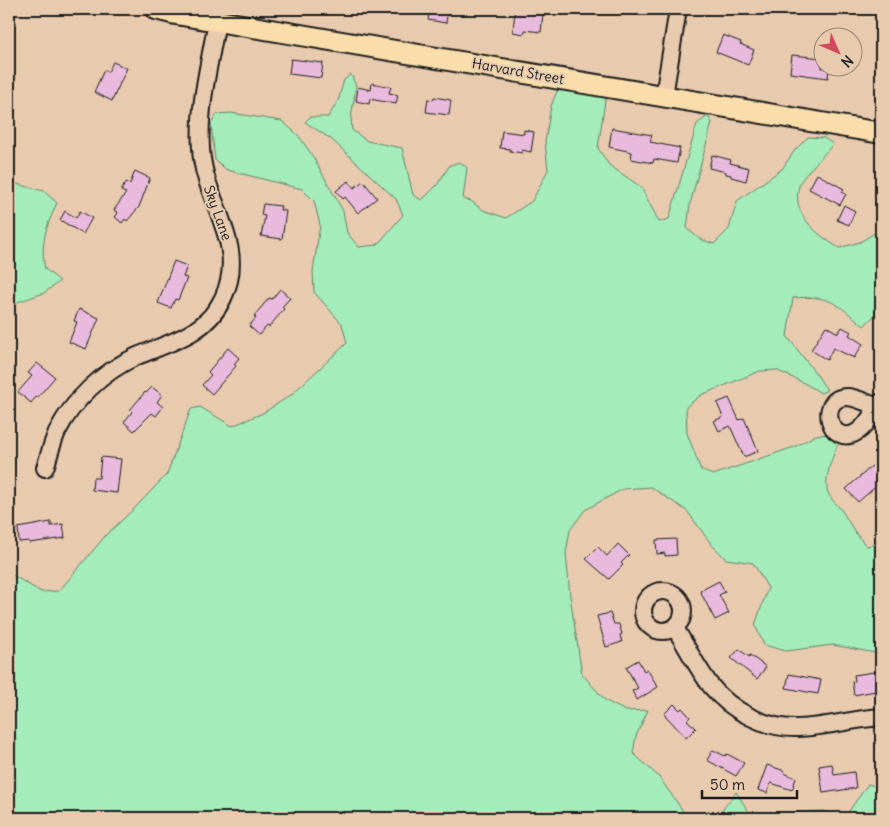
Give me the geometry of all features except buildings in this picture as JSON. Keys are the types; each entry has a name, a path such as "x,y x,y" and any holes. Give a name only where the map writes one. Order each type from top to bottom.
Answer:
{"main road":[{"name":"Harvard Street","path":"156,9 176,14 881,133"}],"street":[{"path":"664,96 678,9"},
{"name":"Sky Lane","path":"45,468 57,433 76,402 104,376 128,362 183,339 196,331 218,310 225,295 232,254 202,165 200,133 201,115 217,21"},
{"path":"676,628 712,686 725,699 755,718 780,727 798,728 881,717"}],"green space":[{"path":"351,74 356,86 351,118 352,130 367,141 402,148 413,195 422,200 437,185 450,165 460,162 467,168 463,199 471,201 483,210 506,218 532,201 548,170 545,142 551,106 559,86 606,94 598,148 609,165 641,187 659,222 669,219 697,124 708,116 712,123 690,204 687,229 700,239 714,244 729,229 737,201 782,169 795,150 808,137 824,138 833,144 809,170 800,183 798,204 807,222 839,248 860,242 881,229 881,299 874,316 864,326 839,306 825,299 793,298 787,336 827,390 821,393 776,370 760,371 701,395 686,407 687,433 701,470 713,475 794,447 816,435 835,434 839,442 831,461 828,476 827,490 829,495 866,546 881,544 881,654 833,645 786,651 764,645 755,625 768,588 753,563 726,559 712,545 687,511 651,487 623,489 585,510 570,530 566,553 570,596 582,674 606,701 626,711 648,710 636,736 633,753 659,777 688,818 9,818 9,573 41,592 59,591 106,535 167,474 191,409 200,407 232,426 263,413 291,395 347,343 342,324 314,292 313,271 320,225 314,201 302,189 227,170 215,160 211,124 217,114 231,113 282,121 298,135 312,155 343,211 347,233 359,247 377,245 403,215 396,199 331,139 305,122 310,117 328,117 338,101 344,80"},
{"path":"9,182 44,191 57,203 47,228 43,251 45,269 60,281 44,293 18,302 9,312"},
{"path":"868,784 879,787 881,792 881,818 844,818"},
{"path":"736,792 753,818 715,818 718,816"},
{"path":"823,811 844,818 793,818 795,813"}]}
